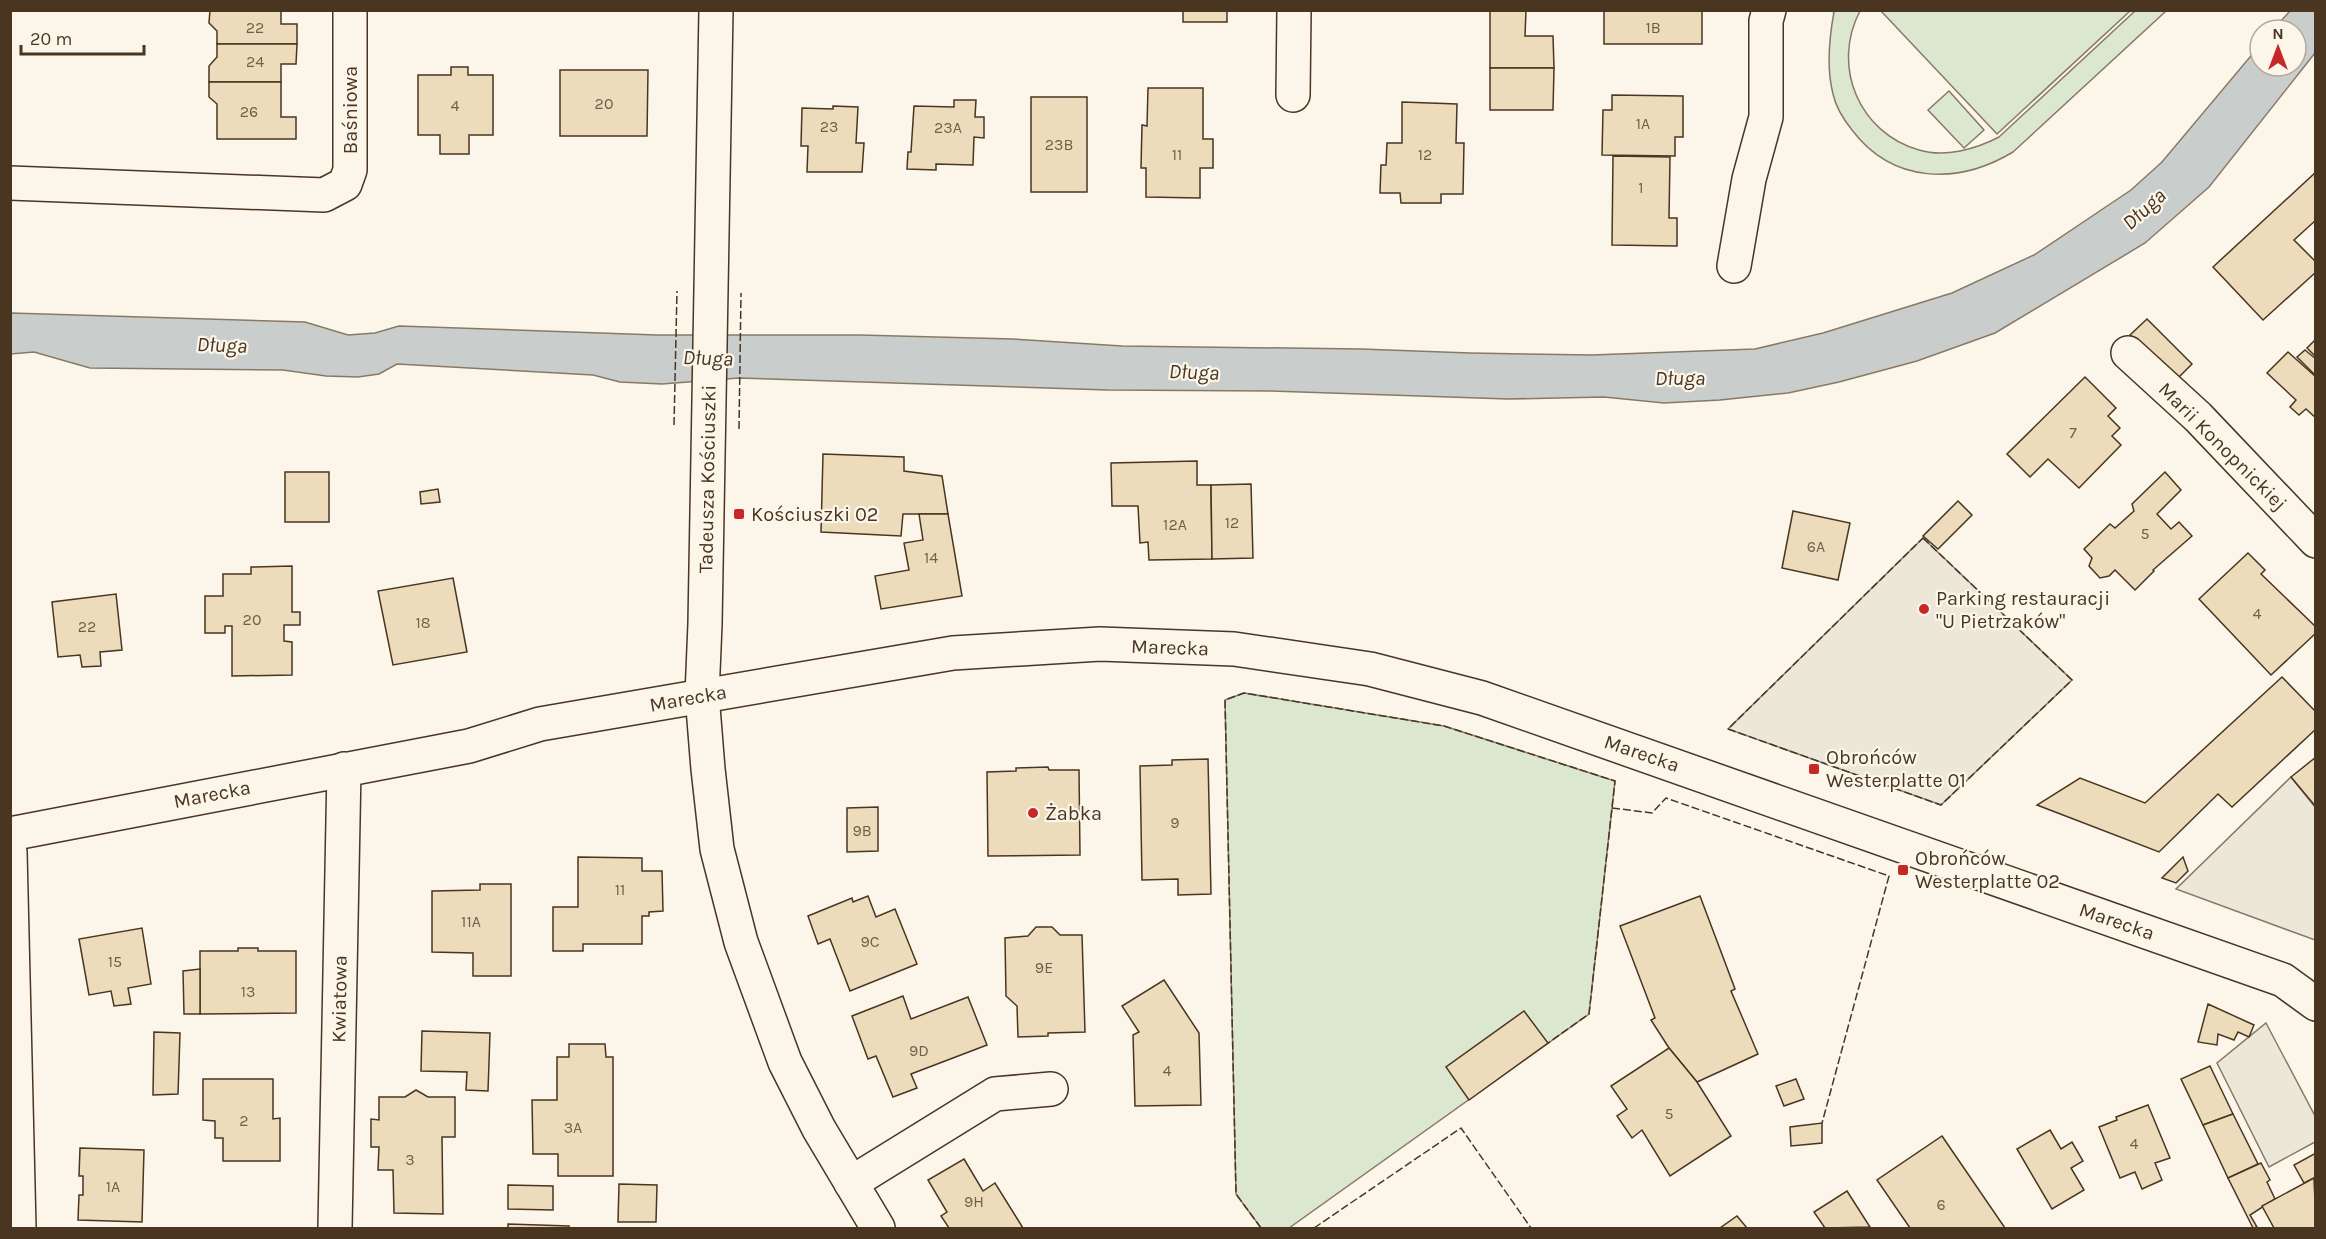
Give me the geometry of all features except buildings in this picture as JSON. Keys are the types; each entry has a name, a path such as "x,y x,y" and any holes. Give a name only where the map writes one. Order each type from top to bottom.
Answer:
{"street":[{"name":"Baśniowa","path":"10,183 324,195 345,184 350,170 350,10"},
{"name":"Tadeusza Kościuszki","path":"716,10 702,695 717,849 741,942 785,1062 819,1129 879,1228"},
{"path":"1293,95 1294,10"},
{"path":"1734,266 1749,179 1766,117 1766,21 1769,10"},
{"name":"Marii Konopnickiej","path":"2128,353 2198,417 2316,541"},
{"name":"Marecka","path":"10,834 469,746 540,724 953,653 1100,644 1234,649 1370,669 1482,698 2283,980 2308,995"},
{"name":"Kwiatowa","path":"335,1228 344,769"},
{"path":"10,852 19,1228"},
{"path":"851,1183 995,1094 1051,1089"}],"green space":[{"path":"1831,11 1860,11 1852,32 1849,54 1850,75 1856,95 1866,113 1880,129 1898,141 1919,150 1950,153 1999,137 2135,11 2166,11 2013,152 1992,163 1970,170 1949,174 1927,174 1887,161 1868,148 1841,114 1833,94 1830,74 1829,53 1834,12"},
{"path":"1881,11 2130,11 1997,134"},
{"path":"1949,91 1984,130 1964,148 1928,110"},
{"path":"1244,693 1444,726 1615,781 1589,1014 1289,1228 1261,1228 1236,1194 1225,700"}],"shaded area":[{"name":"Parking restauracji \"U Pietrzaków\"","path":"1923,538 2072,680 1941,805 1728,729"},
{"path":"2291,777 2315,807 2315,940 2176,889"},
{"path":"2266,1023 2315,1116 2315,1142 2269,1167 2217,1063"}],"water":[{"path":"2290,11 2315,11 2315,53 2308,62 2308,18 2284,18"},
{"name":"Długa","path":"2248,59 2248,78 2295,78 2209,187 2145,243 1995,333 1917,361 1839,382 1788,393 1720,400 1664,403 1604,397 1508,399 1271,391 1108,390 739,378 662,384 620,382 593,375 397,364 379,374 358,377 326,376 283,370 90,368 34,352 11,354 11,313 305,322 348,335 375,333 399,326 657,335 859,335 1013,339 1122,346 1361,349 1470,353 1592,355 1755,349 1823,333 1952,293 2034,255 2131,190 2162,162"}],"fence":[{"path":"674,425 677,291"},
{"path":"739,429 741,293"},
{"path":"1923,538 2072,680 1941,805 1728,729 1923,538"},
{"path":"1261,1228 1236,1194 1225,700 1244,693 1444,726 1615,781 1589,1014 1548,1043"},
{"path":"1612,808 1652,813 1666,798 1889,876 1822,1123"},
{"path":"1314,1228 1461,1128 1531,1228"}],"place":[{"name":"Kościuszki 02","path":"739,514"},
{"name":"Parking restauracji \"U Pietrzaków\"","path":"1924,609"},
{"name":"Obrońców Westerplatte 01","path":"1814,769"},
{"name":"Żabka","path":"1033,813"},
{"name":"Obrońców Westerplatte 02","path":"1903,870"}]}
